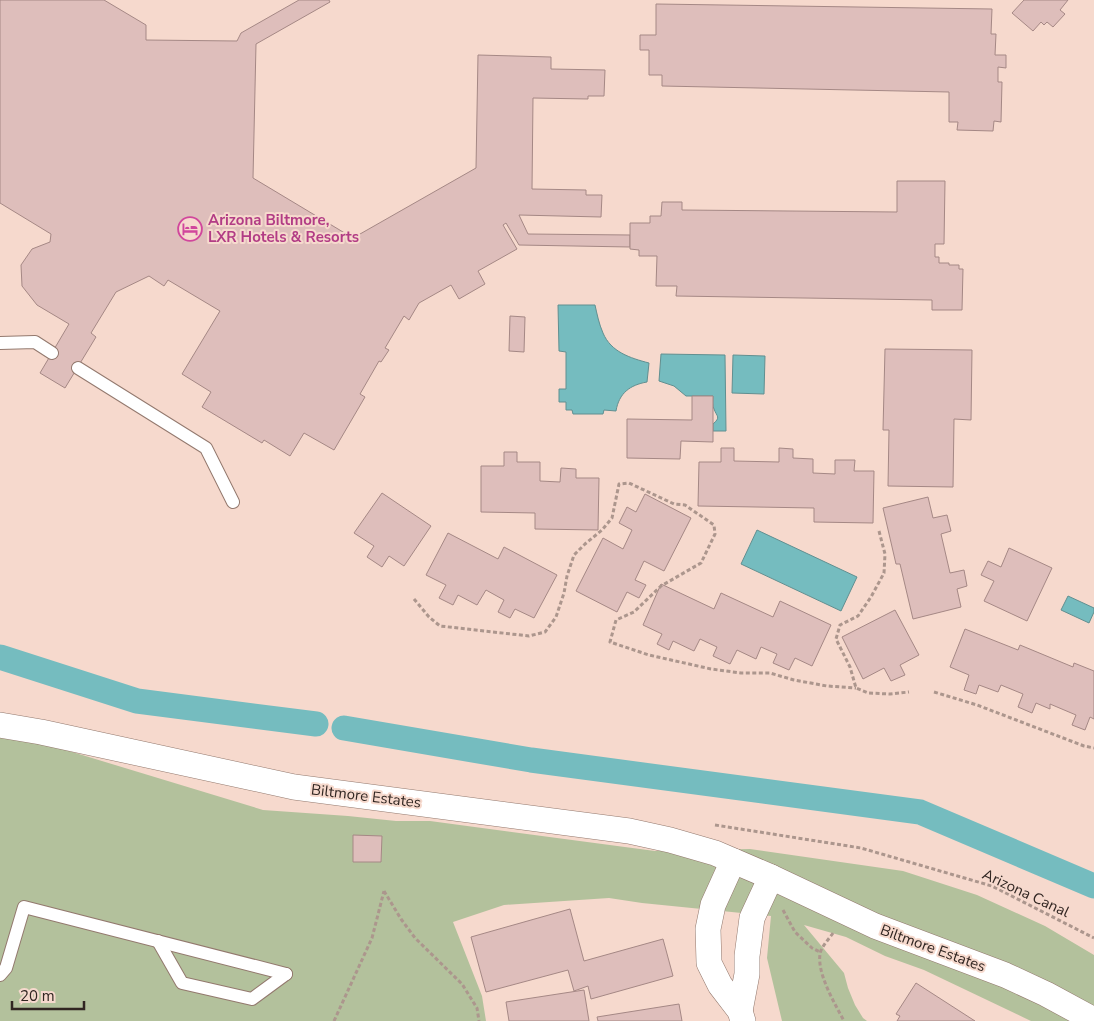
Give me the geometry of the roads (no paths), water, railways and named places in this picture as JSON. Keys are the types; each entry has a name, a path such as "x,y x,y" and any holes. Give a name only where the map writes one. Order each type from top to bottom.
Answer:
{"street":[{"name":"Biltmore Estates","path":"0,725 50,734 294,787 629,831 670,840 715,853 875,926 1005,975 1046,994 1094,1020"},
{"path":"733,861 713,905 708,929 709,963 720,985 741,1016"},
{"path":"741,1016 752,918 771,877"}],"lane":[{"path":"0,344 35,342 52,353"},
{"path":"78,368 206,448 233,502"},
{"path":"0,975 6,968 24,907 158,941 286,974 252,999 182,983 158,941"}],"water":[{"path":"558,305 595,305 606,340 616,350 649,363 647,382 635,385 626,391 617,405 616,411 604,410 603,414 573,414 572,410 566,410 566,402 559,402 559,389 566,389 566,352 559,351"},
{"path":"661,354 725,355 726,431 713,431 713,424 718,417 713,406 713,396 686,396 674,386 659,381"},
{"path":"733,355 765,356 764,394 732,393"},
{"path":"757,530 857,577 841,611 741,564"},
{"path":"1068,596 1094,608 1089,623 1061,610"}],"waterway":[{"path":"0,657 137,701 316,724"},
{"path":"344,728 531,760 920,812 1094,886"}],"place":[{"name":"Arizona Biltmore, LXR Hotels & Resorts","path":"190,229"}]}
